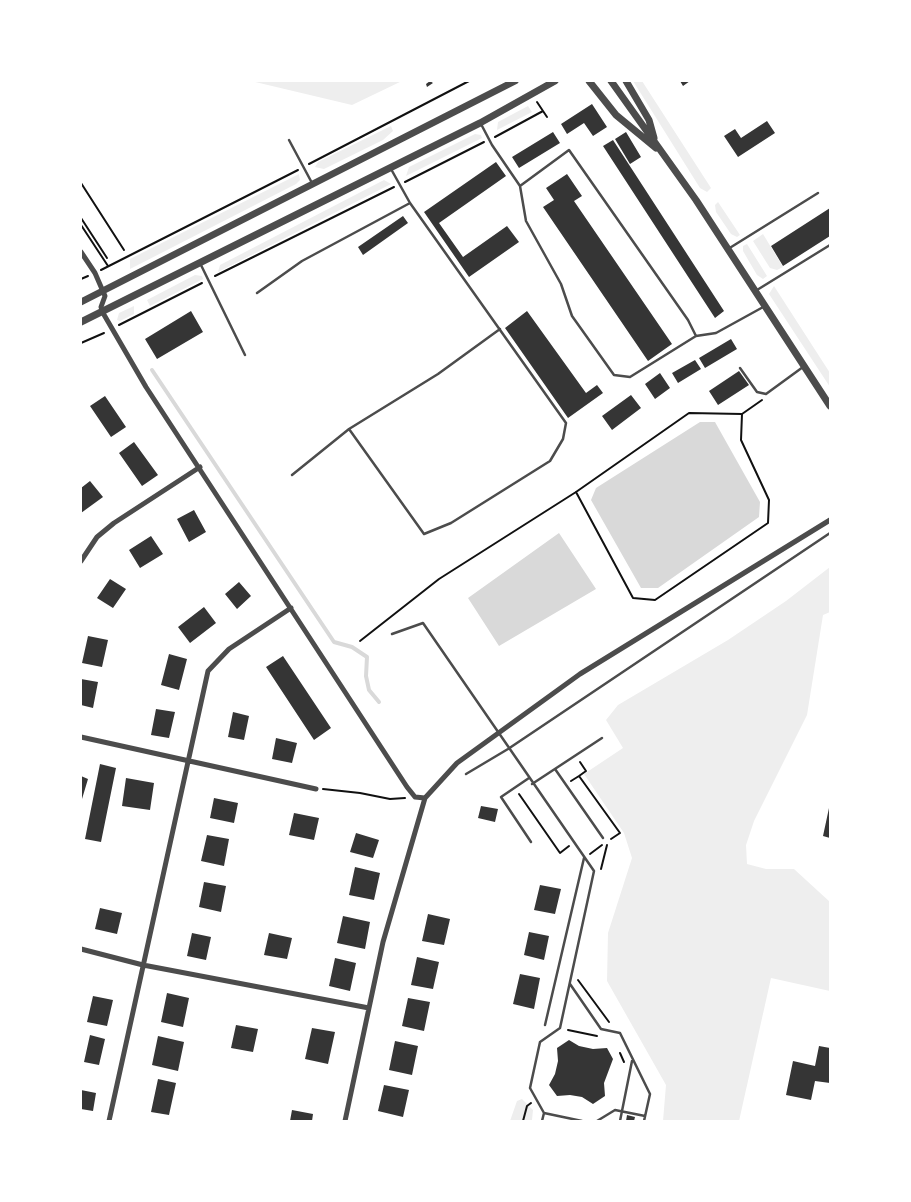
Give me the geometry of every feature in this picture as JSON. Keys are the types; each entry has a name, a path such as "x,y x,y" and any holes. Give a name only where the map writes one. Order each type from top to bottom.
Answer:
{"street":[{"path":"81,302 516,81"},
{"path":"81,322 103,313 199,262 480,122 555,81"},
{"path":"589,81 616,115 662,153"},
{"path":"611,81 728,249 830,406"},
{"path":"626,81 649,120 655,143"},
{"path":"81,252 95,273 105,296 101,307 103,313 146,387 415,797 425,798"},
{"path":"81,561 97,538 114,523 200,467"},
{"path":"345,1121 383,942 425,798 457,763 580,674 830,520"},
{"path":"109,1121 208,671 229,648 291,608"},
{"path":"81,737 316,789"},
{"path":"81,949 143,965 369,1008"}],"lane":[{"path":"480,122 520,186 526,220 561,284 572,316 614,375 630,377 696,336 716,333 765,306"},
{"path":"289,140 313,185"},
{"path":"520,186 569,150 688,320 696,336"},
{"path":"349,428 424,534 451,523 550,461 563,439 566,423 410,203 390,167"},
{"path":"728,249 818,193"},
{"path":"257,293 302,261 410,203"},
{"path":"755,291 830,245"},
{"path":"199,262 245,355"},
{"path":"292,475 349,428 438,374 500,329"},
{"path":"740,368 757,392 766,394 804,366"},
{"path":"466,774 508,749 830,533"},
{"path":"392,634 423,623 497,734 594,871 560,1028 540,1042 530,1088 544,1112 542,1121"},
{"path":"532,784 602,738"},
{"path":"555,769 603,838"},
{"path":"529,778 501,796 531,842"},
{"path":"545,1025 584,858"},
{"path":"570,984 601,1029 620,1032 650,1094 644,1121"},
{"path":"620,1121 633,1060"},
{"path":"597,1121 615,1110 645,1116"},
{"path":"544,1112 582,1121"}],"path":[{"path":"81,279 469,81"},
{"path":"81,343 113,329 208,279 490,140 544,111"},
{"path":"81,183 124,250"},
{"path":"81,218 106,258"},
{"path":"81,225 108,266"},
{"path":"360,641 440,579 576,492 689,413 742,414 760,404 766,394"},
{"path":"576,492 633,598 654,600 768,523 769,500 741,440 742,414"},
{"path":"575,756 586,771 579,776 620,833 590,854"},
{"path":"515,788 560,852 574,843"},
{"path":"316,789 360,793 390,799 415,797"},
{"path":"578,980 606,1021"},
{"path":"568,1030 605,1037"},
{"path":"523,1121 526,1106 537,1100"}],"shaded area":[{"path":"251,81 402,81 352,105"},
{"path":"633,81 642,81 711,188 707,192 700,188"},
{"path":"528,106 532,112 497,130 498,122"},
{"path":"391,126 393,131 383,140 324,169 315,167 318,162"},
{"path":"475,134 481,135 482,138 406,176 409,167"},
{"path":"299,174 300,180 296,184 130,269 130,259"},
{"path":"384,180 391,184 218,272 220,265"},
{"path":"718,202 740,235 737,237 731,234 716,212 715,205"},
{"path":"763,234 783,267 777,270 770,268 753,241"},
{"path":"747,244 767,276 763,279 757,275 743,251 743,246"},
{"path":"195,275 202,276 203,279 150,306 147,300"},
{"path":"774,286 830,373 830,387 769,294"},
{"path":"134,306 134,314 120,321 117,320 119,313"},
{"path":"700,422 715,422 760,502 759,517 658,588 641,588 591,500 596,488"},
{"path":"559,533 596,589 499,646 468,598"},
{"path":"830,567 830,612 823,615 807,715 754,821 746,845 747,864 766,869 794,869 830,902 830,991 771,978 739,1121 663,1121 666,1085 607,981 608,933 632,858 624,833 584,774 623,748 606,720 618,705 728,640 786,601"},
{"path":"522,1099 533,1110 532,1120 510,1121 517,1101"}],"building":[{"path":"430,81 433,83 427,87 426,84"},
{"path":"680,81 690,81 683,86"},
{"path":"592,104 607,127 593,136 584,123 567,134 561,124"},
{"path":"767,121 775,133 738,157 724,136 735,129 741,138"},
{"path":"553,132 560,143 519,168 512,157"},
{"path":"626,132 641,157 630,164 615,139"},
{"path":"613,140 724,311 715,318 603,146"},
{"path":"496,162 506,176 439,223 463,257 507,226 519,242 469,277 424,212"},
{"path":"567,174 582,196 574,201 672,344 648,361 543,207 554,200 546,188"},
{"path":"830,208 830,236 783,266 771,246"},
{"path":"403,216 408,223 363,255 358,247"},
{"path":"191,311 203,332 157,359 145,339"},
{"path":"527,311 586,393 597,385 603,393 568,418 505,328"},
{"path":"731,339 737,349 705,368 699,358"},
{"path":"695,360 701,369 678,383 672,373"},
{"path":"739,371 749,385 718,405 709,391"},
{"path":"660,373 670,388 655,399 645,384"},
{"path":"631,395 641,408 612,430 602,416"},
{"path":"105,396 126,427 111,437 90,406"},
{"path":"134,442 158,475 142,486 119,453"},
{"path":"90,481 103,497 81,513 81,488"},
{"path":"194,510 206,532 189,542 177,519"},
{"path":"151,536 163,554 140,568 129,550"},
{"path":"110,579 126,589 113,608 97,598"},
{"path":"239,582 251,596 237,609 225,594"},
{"path":"204,607 216,623 190,643 178,627"},
{"path":"88,636 108,640 102,667 82,663"},
{"path":"169,654 187,659 179,690 161,685"},
{"path":"283,656 331,728 314,740 266,667"},
{"path":"81,679 98,682 93,708 81,705"},
{"path":"156,709 175,712 169,738 151,735"},
{"path":"233,712 249,716 244,740 228,737"},
{"path":"276,738 297,743 292,763 272,759"},
{"path":"100,764 116,768 101,842 85,839"},
{"path":"81,776 88,779 82,799 81,799"},
{"path":"126,778 154,783 150,810 122,806"},
{"path":"214,798 238,803 234,823 210,818"},
{"path":"481,806 498,809 495,822 478,818"},
{"path":"830,808 830,838 823,836"},
{"path":"294,813 319,818 314,840 289,835"},
{"path":"356,833 379,840 373,858 350,852"},
{"path":"207,835 229,839 224,866 201,861"},
{"path":"355,867 380,873 374,900 349,895"},
{"path":"204,882 226,886 221,912 199,907"},
{"path":"540,885 561,889 555,914 534,910"},
{"path":"100,908 122,913 117,934 95,929"},
{"path":"428,914 450,919 444,945 422,941"},
{"path":"343,916 370,922 365,949 337,943"},
{"path":"529,932 549,936 544,960 524,955"},
{"path":"192,933 211,937 206,960 187,956"},
{"path":"269,933 292,938 287,959 264,955"},
{"path":"417,957 439,962 433,989 411,985"},
{"path":"335,958 356,963 350,991 329,986"},
{"path":"520,974 540,978 534,1009 513,1004"},
{"path":"167,993 189,998 183,1027 161,1022"},
{"path":"93,996 113,1000 107,1026 87,1022"},
{"path":"408,998 430,1002 424,1031 402,1026"},
{"path":"236,1025 258,1029 253,1052 231,1048"},
{"path":"312,1028 335,1032 328,1064 305,1059"},
{"path":"90,1035 105,1039 99,1065 84,1062"},
{"path":"158,1036 184,1042 178,1071 152,1065"},
{"path":"569,1040 579,1046 593,1049 607,1048 613,1059 604,1083 605,1096 593,1104 582,1097 570,1095 557,1096 549,1085 555,1074 558,1061 557,1048"},
{"path":"395,1041 418,1046 412,1075 389,1070"},
{"path":"819,1046 830,1048 830,1083 815,1081 811,1100 786,1095 793,1061 815,1066"},
{"path":"158,1079 176,1083 169,1115 151,1112"},
{"path":"384,1085 409,1090 403,1117 378,1111"},
{"path":"81,1090 96,1093 93,1111 81,1109"},
{"path":"292,1110 313,1114 312,1121 290,1121"},
{"path":"627,1115 635,1117 634,1121 626,1121"}],"waterway":[{"path":"152,370 334,642 352,647 367,657 366,676 369,690 379,702"}]}
